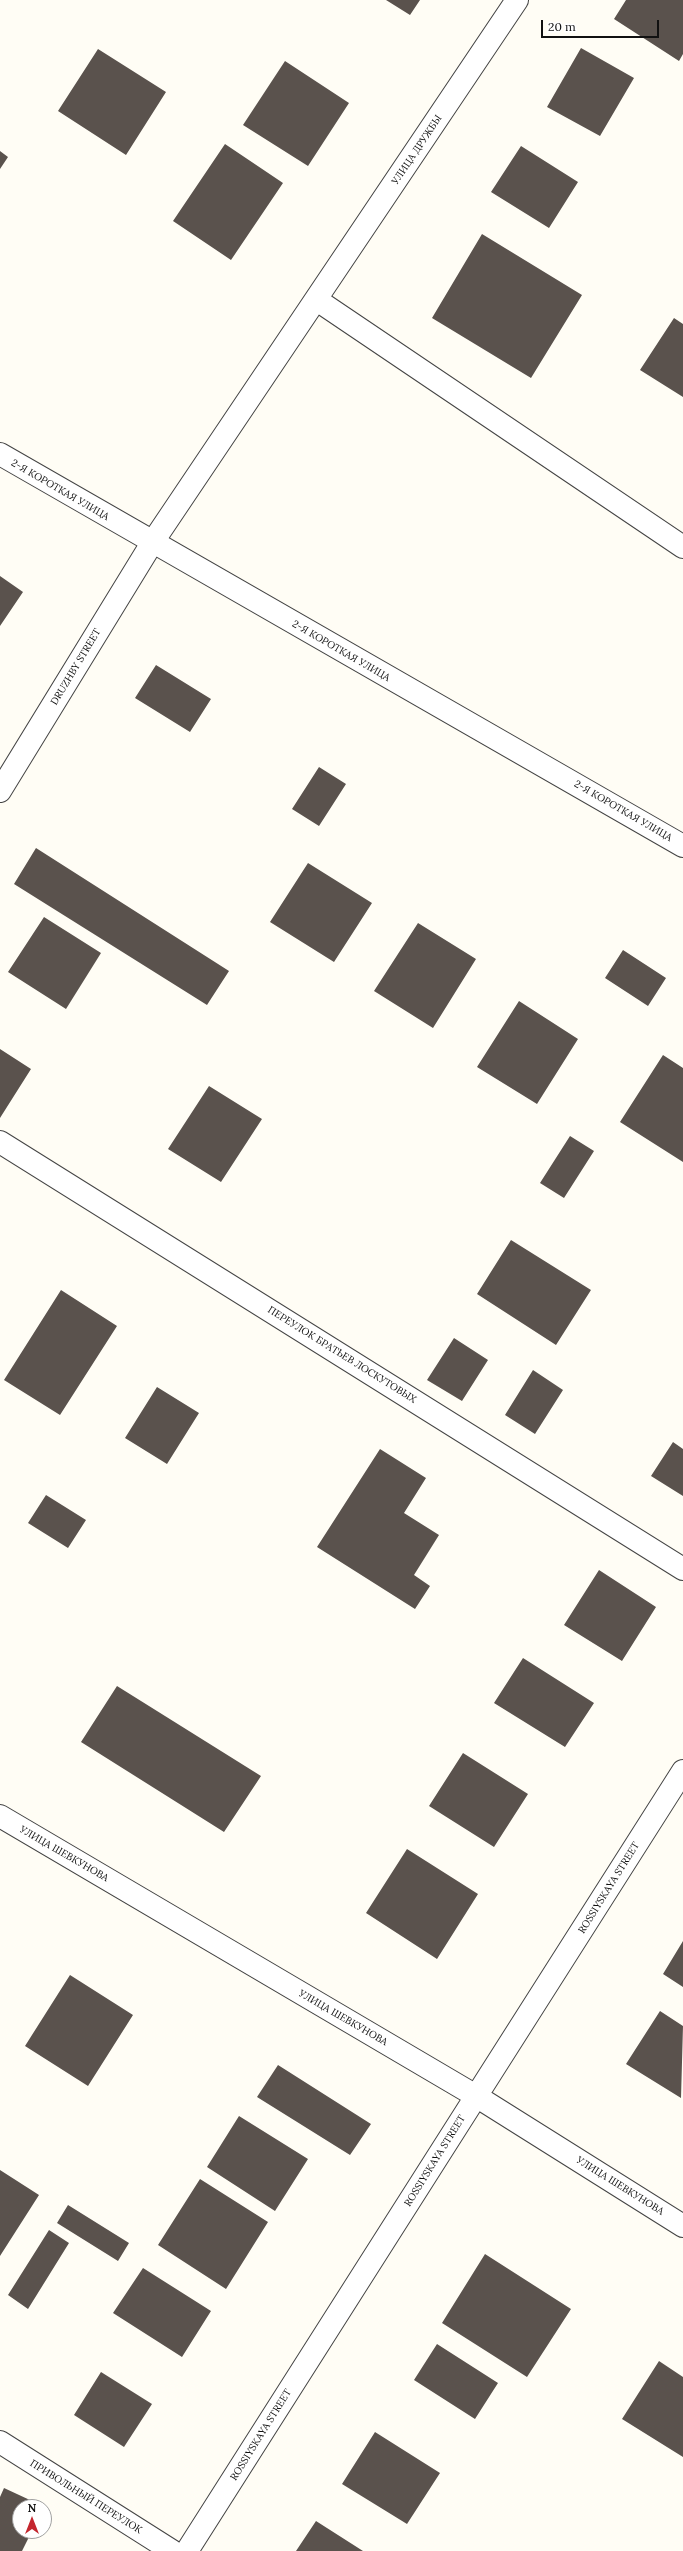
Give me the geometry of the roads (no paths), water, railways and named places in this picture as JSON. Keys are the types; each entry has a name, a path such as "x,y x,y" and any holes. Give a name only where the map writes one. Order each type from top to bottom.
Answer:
{"street":[{"name":"УЛИЦА ДРУЖБЫ","path":"152,543 317,300 517,0"},
{"path":"317,300 683,547"},
{"name":"2-Я КОРОТКАЯ УЛИЦА","path":"0,454 152,543 683,846"},
{"name":"DRUZHBY STREET","path":"0,791 152,543"},
{"name":"ПЕРЕУЛОК БРАТЬЕВ ЛОСКУТОВЫХ","path":"0,1142 683,1569"},
{"name":"ROSSIYSKAYA STREET","path":"187,2551 683,1771"},
{"name":"УЛИЦА ШЕВКУНОВА","path":"0,1816 476,2096 683,2226"},
{"name":"ПРИВОЛЬНЫЙ ПЕРЕУЛОК","path":"0,2442 172,2551"}]}
